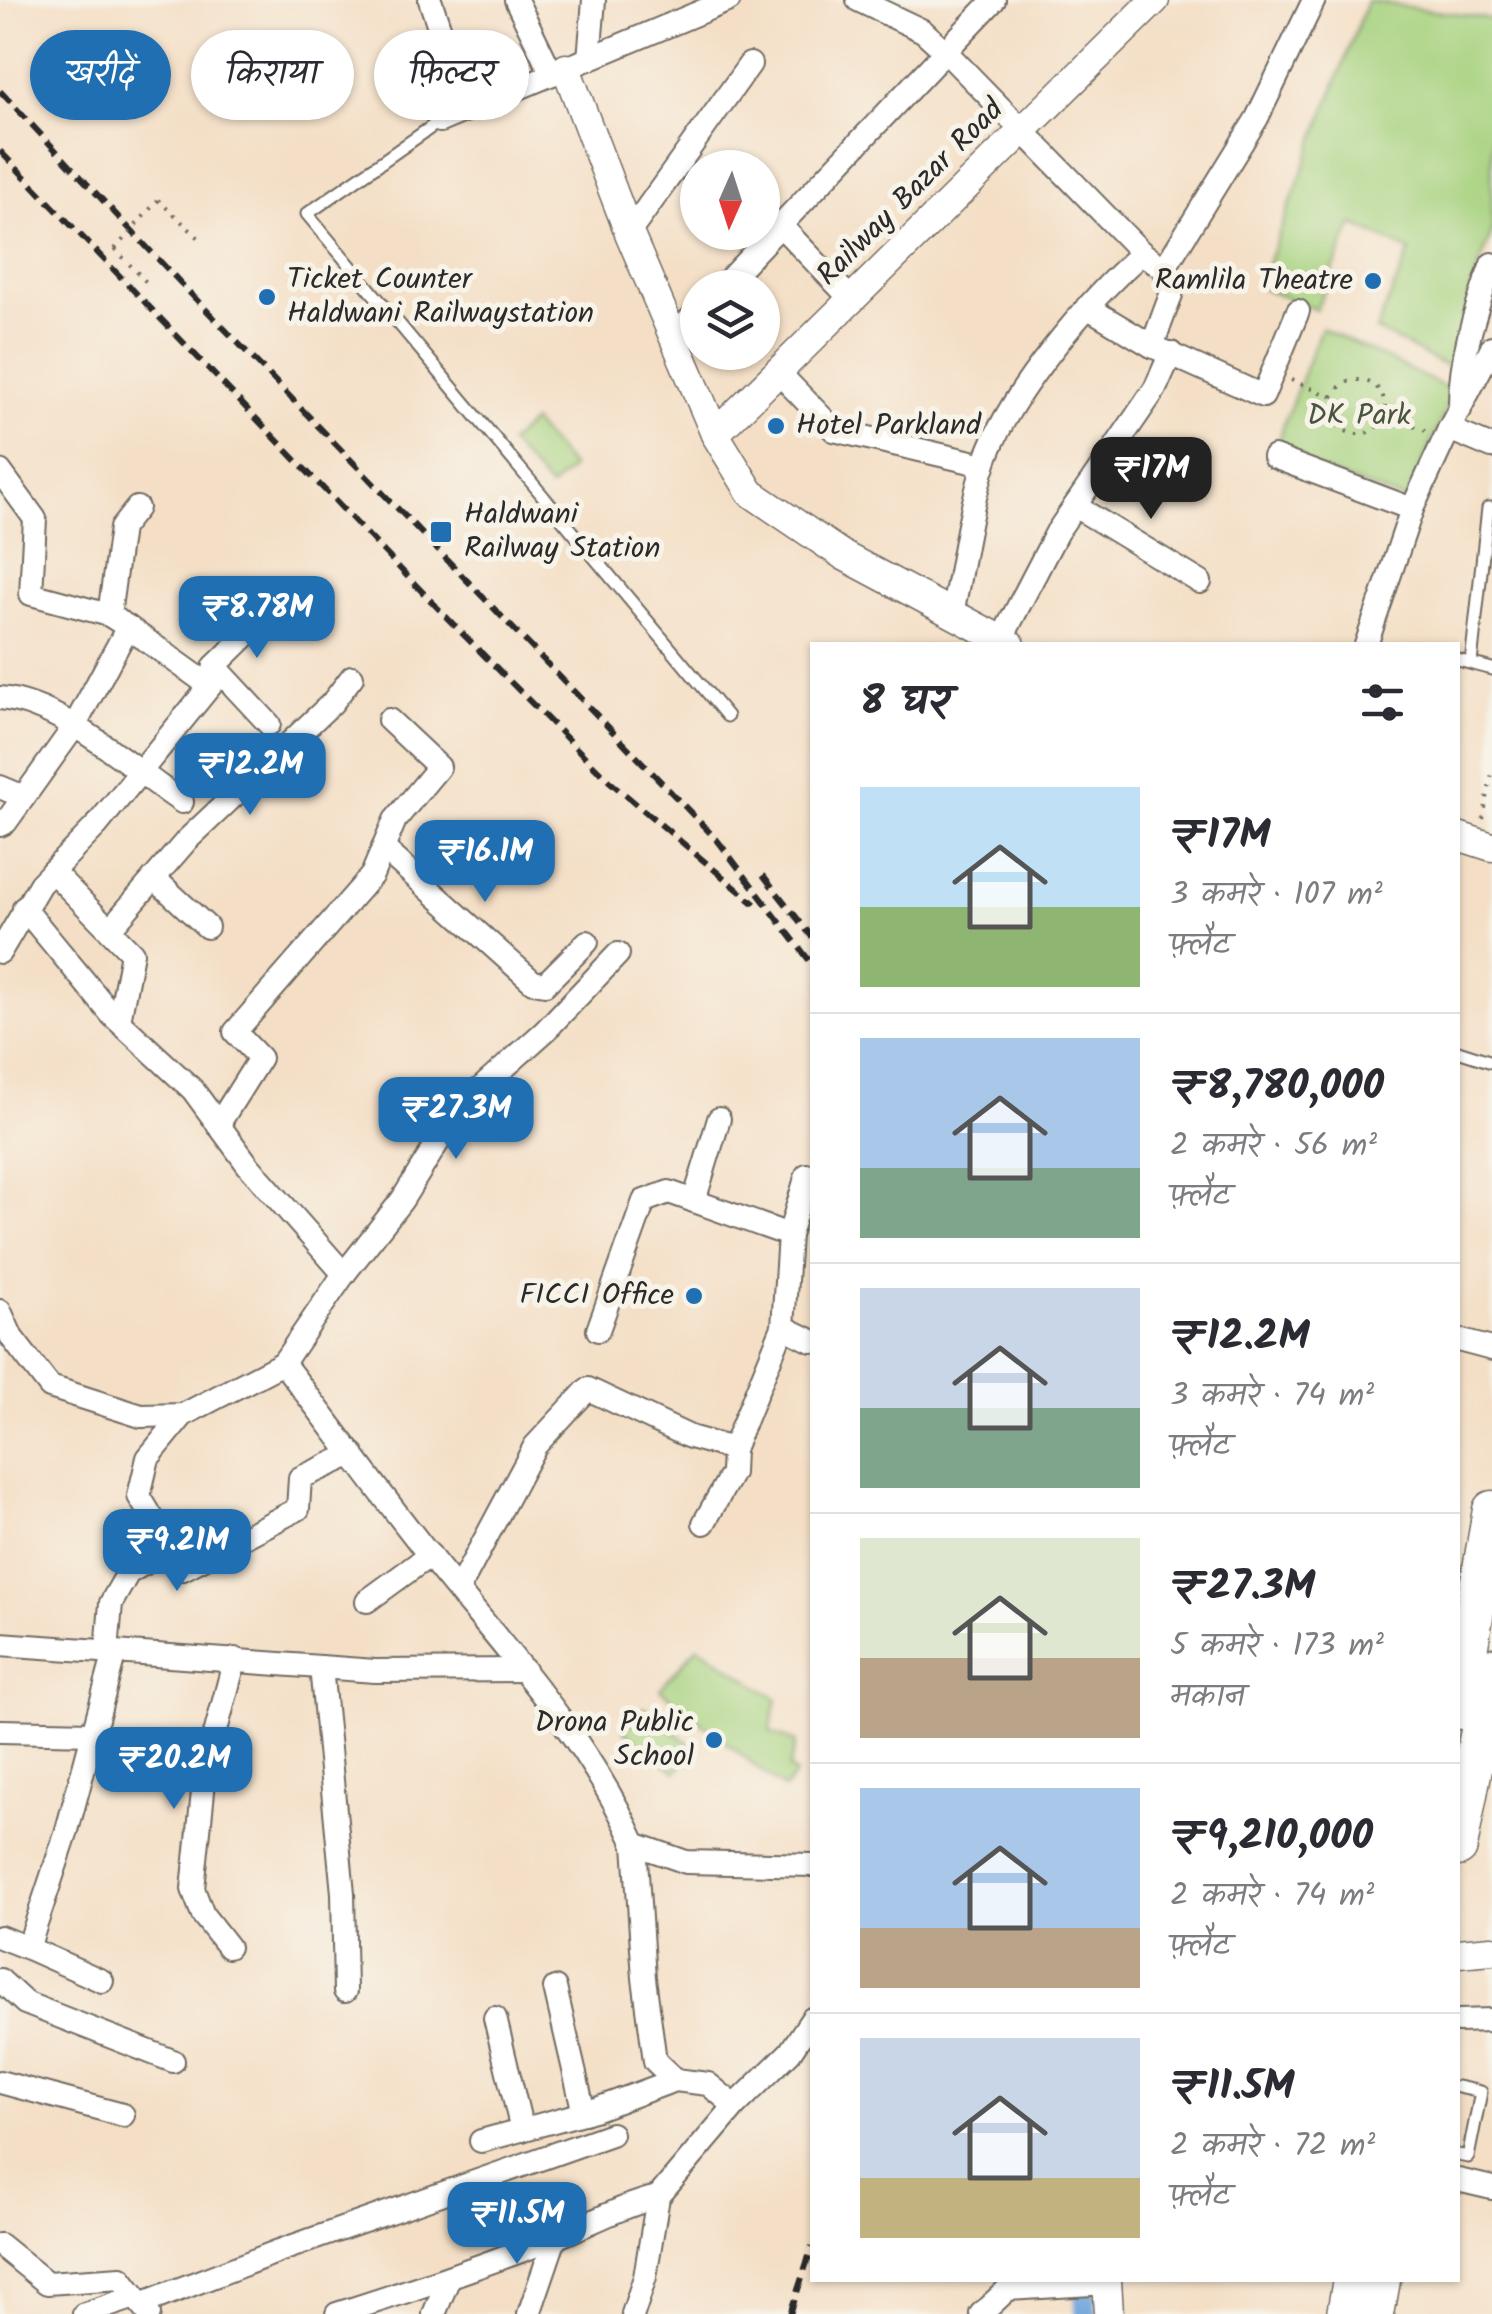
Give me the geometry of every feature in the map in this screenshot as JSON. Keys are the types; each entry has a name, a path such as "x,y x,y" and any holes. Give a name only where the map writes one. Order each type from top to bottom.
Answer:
{"highway":[{"path":"1460,1685 1468,1585 1492,1510"},
{"path":"1460,1826 1467,1751 1492,1665"},
{"path":"1346,2314 1352,2282"},
{"path":"1376,2314 1381,2282"}],"street":[{"path":"430,0 440,30"},
{"path":"516,0 569,67 629,233 672,336 714,434 750,492 844,556 1006,642 1057,532 1155,390 1172,292 1164,269 1142,253 946,52 923,31 858,0"},
{"path":"569,67 594,0"},
{"path":"529,84 728,0"},
{"path":"738,270 994,0"},
{"name":"Railway Bazar Road","path":"714,434 1155,0"},
{"path":"1164,269 1257,118 1314,0"},
{"path":"629,233 750,64"},
{"path":"781,226 850,299"},
{"path":"952,613 984,465 999,426 1087,307 1142,253"},
{"path":"1451,426 1473,316 1492,264"},
{"path":"1087,307 1161,350 1264,396 1298,311"},
{"path":"672,336 680,328"},
{"path":"1367,642 1412,509 1492,347"},
{"path":"778,372 834,430 984,465"},
{"path":"1451,426 1492,447"},
{"path":"1274,457 1412,509"},
{"path":"0,470 35,519 32,594 118,621 212,676 269,724"},
{"path":"1075,506 1200,582"},
{"path":"0,825 74,727 118,621 121,528 138,508"},
{"path":"0,952 24,908 52,871 97,825 212,676 267,615"},
{"path":"110,929 187,840 332,704 352,677"},
{"path":"0,698 20,700 98,739 182,802"},
{"path":"218,1125 260,1058 235,1032 372,874 395,820 439,767 389,720"},
{"path":"0,786 24,797"},
{"path":"383,848 533,982 545,984 587,942"},
{"path":"52,871 132,952 120,1021"},
{"path":"154,878 208,927"},
{"path":"24,908 120,1021 192,1090 248,1165 344,1274"},
{"path":"352,1454 300,1478 298,1509 183,1569 140,1496 148,1458 184,1415 283,1363 344,1274 402,1200 459,1108 544,1032 618,954"},
{"path":"694,1201 719,1118"},
{"path":"704,1524 732,1473 733,1449 783,1328 789,1235 808,1175"},
{"path":"598,1330 644,1202 669,1192 789,1235"},
{"path":"0,1311 12,1338 50,1387 140,1416 184,1415"},
{"path":"783,1328 810,1340"},
{"path":"1460,1341 1492,1349"},
{"path":"283,1363 430,1556 524,1670 616,1802 635,1844 644,1978 655,2060 675,2080"},
{"path":"458,1590 535,1446 588,1390 690,1437 733,1449"},
{"path":"28,1948 94,1733 111,1652 111,1604 128,1573 171,1548"},
{"path":"367,1601 430,1556"},
{"path":"0,1644 321,1668 524,1670"},
{"path":"228,1947 204,1915 192,1889 205,1772 235,1660"},
{"path":"321,1668 344,1893 345,1991"},
{"path":"0,1731 94,1733"},
{"path":"635,1844 686,1862 810,1865"},
{"path":"0,1938 102,1981"},
{"path":"1460,1953 1492,1950"},
{"path":"0,1980 26,2003 172,2061"},
{"path":"556,1988 584,2113"},
{"path":"495,2018 522,2130"},
{"path":"1460,2021 1492,2020"},
{"path":"633,2314 645,2277 658,2197 734,2106 790,2052 810,2023"},
{"path":"481,2142 584,2113 675,2080 708,2084 734,2106"},
{"path":"0,2082 123,2115"},
{"path":"84,2314 142,2305 279,2251 611,2134"},
{"path":"1460,2180 1492,2188"},
{"path":"337,2314 449,2278 658,2197"},
{"path":"529,2314 555,2238"},
{"path":"0,2246 47,2283 120,2278 142,2305"},
{"path":"434,2314 449,2278"},
{"path":"981,2314 1008,2288 1095,2282 1110,2314"}],"lane":[{"path":"440,121 307,214 727,716"},
{"path":"1492,508 1488,508 1464,662 1492,669"},
{"path":"1460,1052 1492,1062"},
{"path":"1460,2087 1481,2092 1468,2157 1460,2155"}],"path":[{"path":"148,286 115,249 158,200 199,238"},
{"path":"1273,372 1333,397"},
{"path":"1362,380 1371,383 1383,396 1385,413 1382,422 1368,433 1350,434 1332,415 1333,397 1344,384 1362,380"},
{"path":"1385,413 1451,426"},
{"path":"1476,842 1492,772"}],"green space":[{"path":"1367,1 1492,19 1492,232 1474,281 1451,369 1376,330 1410,251 1353,224 1316,310 1259,287"},
{"name":"DK Park","path":"1321,328 1454,391 1406,501 1273,452"},
{"path":"532,422 572,468 550,488 509,443"},
{"path":"698,1646 777,1699 770,1732 796,1742 789,1768 796,1774 784,1789 660,1689"},
{"path":"644,1707 697,1750 676,1772 624,1731"}],"waterway":[{"path":"1084,2282 1086,2314"}],"railway":[{"path":"0,91 718,841 810,961"},
{"path":"0,151 609,781 755,904"},
{"path":"763,875 810,934"},
{"path":"790,2314 810,2253"}],"place":[{"name":"Ramlila Theatre","path":"1373,281"},
{"name":"Ticket Counter Haldwani Railwaystation","path":"267,297"},
{"name":"Hotel Parkland","path":"776,426"},
{"name":"Haldwani Railway Station","path":"441,532"},
{"name":"FICCI Office","path":"694,1296"},
{"name":"Drona Public School","path":"714,1740"}]}
